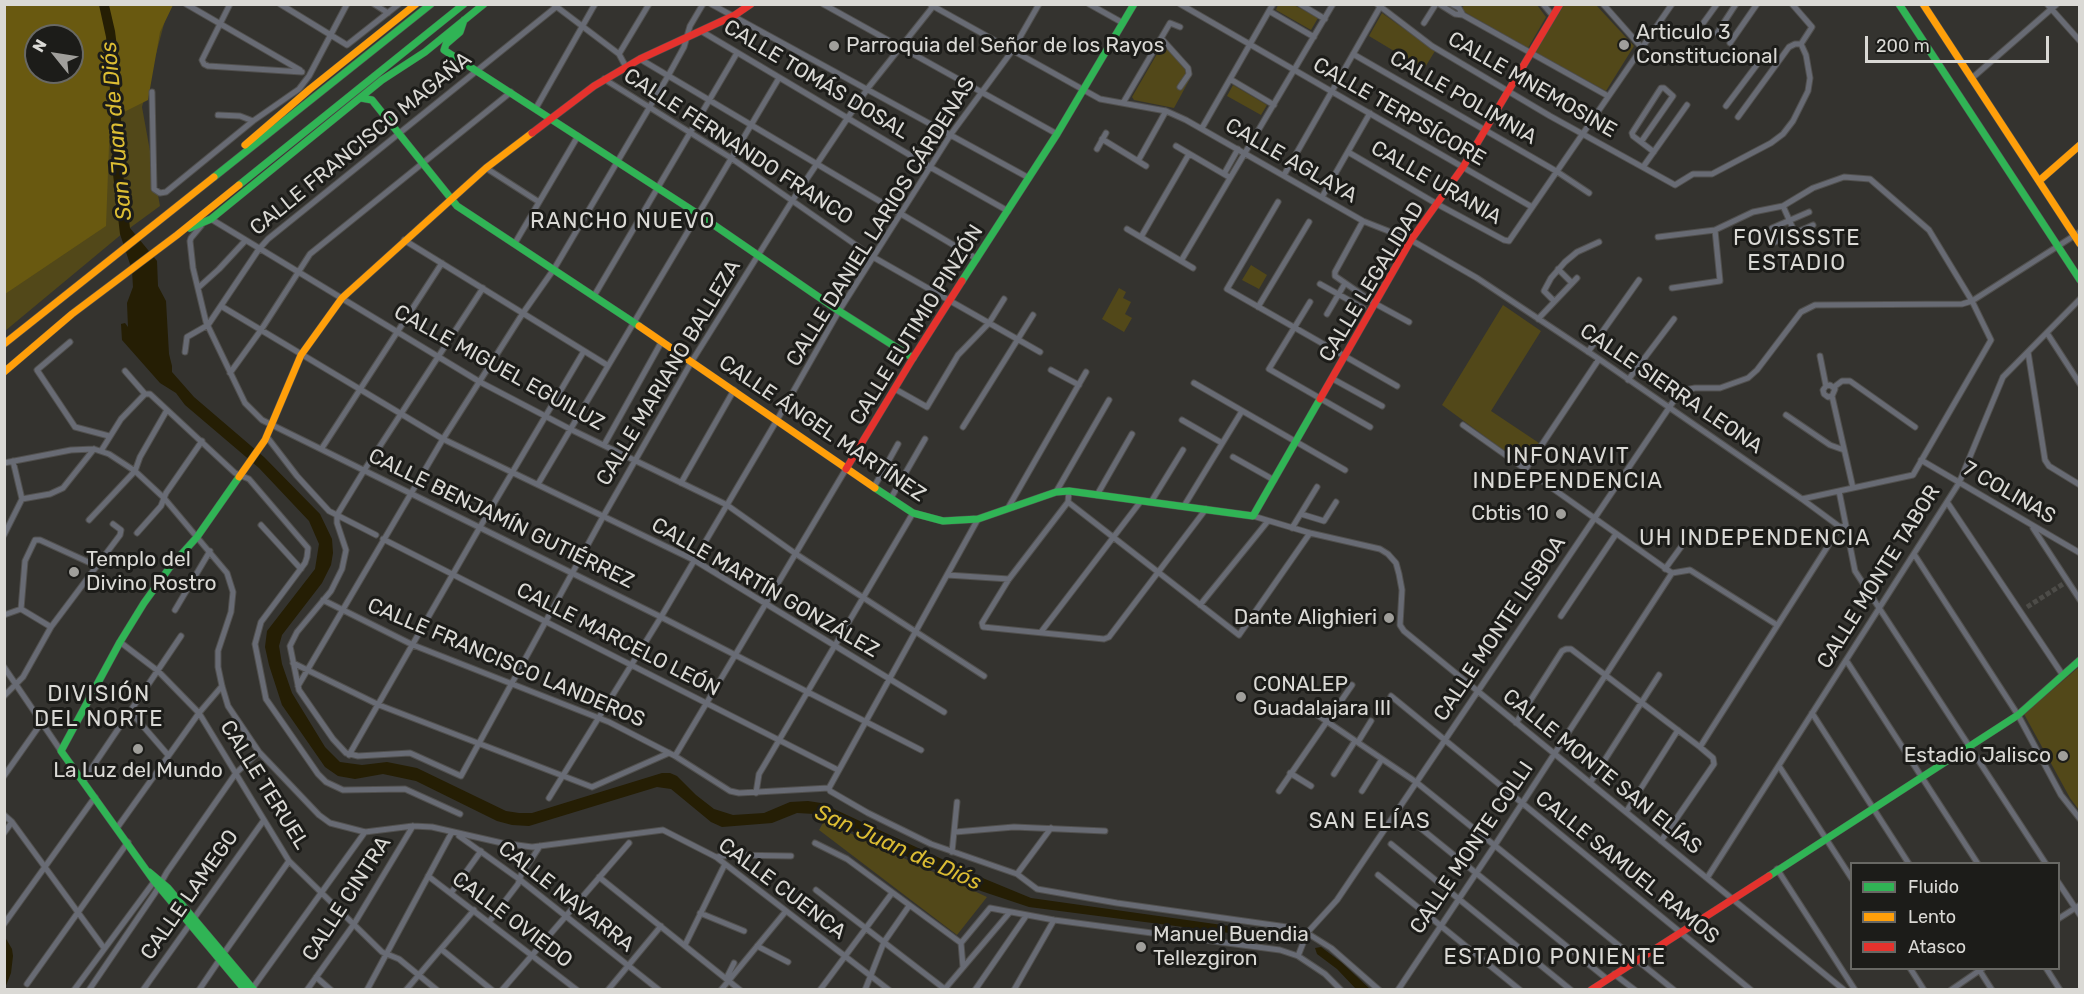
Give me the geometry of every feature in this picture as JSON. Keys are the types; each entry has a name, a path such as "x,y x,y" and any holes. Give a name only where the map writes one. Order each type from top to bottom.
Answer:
{"main road":[{"path":"211,178 260,130 416,4"},
{"path":"4,344 431,4"},
{"path":"8,370 72,314 267,163 464,4"},
{"path":"177,234 208,221 283,159 425,52 484,4"},
{"path":"251,989 149,872 61,751 120,642 150,594 197,537 266,439 301,354 342,298 486,168 550,117 604,80 640,59 732,17 752,4"},
{"name":"CALLE EUTIMIO PINZÓN","path":"846,469 913,358 1057,134 1134,4"},
{"name":"CALLE LEGALIDAD","path":"1253,516 1411,240 1463,167 1560,4"},
{"path":"1899,4 2079,280"},
{"path":"1923,4 2076,234 2079,244"},
{"path":"464,20 460,32 446,44 444,50 698,214 913,358"},
{"name":"CALLE ÁNGEL MARTÍNEZ","path":"361,98 372,100 457,206 692,361 913,513 927,519 978,519 1056,492 1069,491 1253,516"},
{"path":"2039,181 2079,145"},
{"path":"267,163 283,159"},
{"path":"253,184 260,168"},
{"path":"1591,990 2018,715 2079,660"}],"street":[{"path":"186,4 309,75"},
{"path":"230,4 202,60 208,66 302,72"},
{"path":"280,4 347,45 399,4"},
{"path":"152,92 154,189 160,193 166,192 253,121 299,89 309,75 347,4"},
{"path":"374,4 388,13"},
{"path":"536,108 595,4"},
{"path":"619,54 649,4"},
{"path":"298,686 443,439 523,313 554,269 618,162 684,47 690,26 703,4"},
{"path":"711,4 1029,178"},
{"path":"823,4 1057,134"},
{"name":"CALLE DANIEL LARIOS CÁRDENAS","path":"549,798 597,717 661,617 839,310 951,134 1012,51 1039,4"},
{"path":"1089,4 1123,23"},
{"name":"CALLE TERPSÍCORE","path":"1180,4 1249,46 1532,207"},
{"path":"1202,128 1273,4"},
{"path":"1300,4 1325,19"},
{"path":"1181,261 1241,151 1274,105 1334,4"},
{"path":"1427,4 1463,15 1608,96"},
{"path":"1452,4 1459,8 1463,15"},
{"path":"1543,4 1553,16"},
{"path":"1603,4 1642,48"},
{"path":"1704,22 1717,4"},
{"path":"1717,33 1736,4"},
{"path":"1738,117 1790,46 1801,44 1812,27 1792,4"},
{"path":"1971,79 2049,7 2057,4"},
{"name":"CALLE MARIANO BALLEZA","path":"349,755 410,753 461,776 604,515 692,361 847,118 933,5"},
{"name":"CALLE AGLAYA","path":"933,5 1100,99 1166,111 1202,128 1363,221 1411,240 1477,278"},
{"path":"554,6 619,54 626,67"},
{"name":"CALLE FRANCISCO MAGAÑA","path":"185,352 188,337 208,325 268,239 554,6"},
{"path":"1284,175 1379,6"},
{"name":"CALLE MNEMOSINE","path":"1379,6 1432,46 1676,185 1693,174 1712,174 1771,144 1783,134 1801,107 1809,85 1808,66 1801,44"},
{"path":"1424,22 1436,6"},
{"path":"1532,207 1642,48 1668,6"},
{"path":"1730,44 1754,6"},
{"path":"2049,7 2079,41"},
{"path":"1269,11 1314,37"},
{"path":"1123,104 1170,23 1180,27"},
{"name":"CALLE TOMÁS DOSAL","path":"700,31 1008,211"},
{"path":"1161,38 1188,68 1189,74 1180,87"},
{"path":"594,296 737,53"},
{"name":"CALLE POLIMNIA","path":"1353,54 1556,171 1589,194"},
{"path":"1726,106 1762,58 1766,58 1775,65"},
{"path":"640,59 977,259"},
{"path":"538,484 779,78"},
{"path":"1230,79 1274,105"},
{"name":"CALLE FERNANDO FRANCO","path":"604,80 731,158 873,257 1040,352"},
{"path":"1641,142 1673,96 1664,88 1661,88 1632,132 1633,136 1654,152"},
{"path":"230,373 310,254 511,92"},
{"path":"1643,167 1687,105"},
{"path":"1138,161 1166,111"},
{"path":"1322,197 1370,114"},
{"path":"218,115 240,116 253,121"},
{"path":"515,243 578,136"},
{"path":"1097,149 1104,136 1146,166"},
{"path":"1176,147 1227,176"},
{"name":"CALLE URANIA","path":"1348,152 1504,240 1509,241 1532,207"},
{"path":"1141,237 1189,154"},
{"path":"486,168 539,202"},
{"path":"1658,237 1715,230 1752,212 1783,206 1813,188 1845,177 1870,179 1929,230 1972,301 1991,340 1912,475 1802,499"},
{"path":"1278,202 1227,289 1397,386"},
{"path":"1783,206 1795,233"},
{"path":"1772,228 1809,212"},
{"name":"CALLE MIGUEL EGUILUZ","path":"208,221 342,298 480,382 604,446 727,505 796,554 984,676"},
{"name":"CALLE BENJAMÍN GUTIÉRREZ","path":"208,221 190,237 193,268 208,325 245,403 262,420 574,573 921,750"},
{"path":"1363,221 1335,272 1335,276 1344,285 1409,322"},
{"path":"1258,307 1309,222"},
{"path":"1775,242 1812,225"},
{"path":"1126,229 1193,268"},
{"path":"1672,288 1720,281 1715,230"},
{"name":"CALLE MONTE LISBOA","path":"1298,956 1307,933 1337,900 1677,396 1685,390 1720,388 1748,378 1801,312 1815,306 1947,305 1972,301 2076,234"},
{"path":"404,240 607,365"},
{"path":"198,288 245,241"},
{"path":"1554,301 1544,291 1558,269 1577,252 1599,242"},
{"path":"322,448 442,263"},
{"path":"1558,269 1572,283"},
{"name":"CALLE SIERRA LEONA","path":"1477,278 1843,527"},
{"path":"1538,319 1577,278"},
{"path":"1588,352 1639,280"},
{"path":"1320,284 1363,309"},
{"path":"1328,314 1344,285"},
{"path":"483,288 364,469 337,515 346,555 342,569 331,591 293,637 290,646 302,695 333,739 349,755 452,574 584,351"},
{"path":"895,389 927,407 958,355 989,323 1005,299"},
{"name":"CALLE MONTE TABOR","path":"1707,878 1959,483 2003,377 2079,299"},
{"path":"1310,302 1269,369 1370,427"},
{"name":"CALLE MARTÍN GONZÁLEZ","path":"221,306 443,439 694,560 944,712"},
{"path":"963,427 1033,315"},
{"path":"1628,380 1674,320"},
{"path":"2047,333 2079,384"},
{"path":"604,446 662,341"},
{"path":"70,342 37,370 75,427 109,436"},
{"path":"2028,352 2046,463 2079,485"},
{"path":"1820,356 1826,386 1823,390 1824,394 1828,397 1832,396"},
{"path":"1526,470 1599,359"},
{"path":"1051,370 1078,385"},
{"path":"125,371 145,394 150,394 235,473 242,473 249,479 308,548 307,557 301,569 266,615 256,636 255,651 264,695 318,774 334,787 352,791 405,789 460,814"},
{"path":"1008,508 1086,372"},
{"path":"1333,379 1382,406"},
{"path":"1834,387 1842,381 1850,381 1915,427"},
{"path":"1194,383 1345,470"},
{"path":"1826,386 1834,387"},
{"path":"1834,387 1835,392 1832,396 1853,488"},
{"path":"681,483 734,390"},
{"path":"22,500 50,494 63,488 145,394"},
{"path":"1056,492 1110,400"},
{"path":"89,520 135,471 140,457 167,410"},
{"path":"1184,506 1242,411"},
{"path":"1786,415 1830,445 1844,450"},
{"path":"1182,420 1222,443"},
{"path":"1462,425 1665,569 1672,573 1690,570 1777,625"},
{"path":"1097,495 1132,434"},
{"path":"266,439 329,511 376,535"},
{"path":"891,498 925,439"},
{"path":"137,533 161,506 202,441"},
{"path":"874,487 898,444"},
{"path":"4,463 71,450 98,450 135,471 164,498 227,573 233,592 231,612 218,651 218,667 228,706 259,752 319,815 342,827 365,832 251,989"},
{"path":"1151,502 1183,450"},
{"path":"1233,457 1274,480"},
{"name":"7 COLINAS","path":"1921,460 2079,553"},
{"path":"4,535 22,500 13,461"},
{"name":"CALLE EUTIMIO PINZÓN","path":"675,756 846,469"},
{"path":"1292,528 1317,487"},
{"path":"1069,491 1068,502 1009,579 981,625 1104,639 1109,637 1206,509"},
{"path":"1839,491 1843,527 1855,571 2045,862"},
{"path":"1041,632 1142,501"},
{"path":"1068,502 1239,635 1310,533"},
{"path":"1301,514 1324,521 1336,502"},
{"path":"1947,502 2062,674"},
{"path":"756,793 759,774 913,513"},
{"name":"CALLE ÁNGEL MARTÍNEZ","path":"1253,516 1310,533 1380,549 1388,554"},
{"path":"828,788 978,519"},
{"path":"1200,605 1268,521"},
{"path":"4,696 30,666 51,627 121,533 121,530 112,524"},
{"path":"261,525 301,569"},
{"path":"2031,525 2065,583 2079,600"},
{"path":"1700,747 1777,625 1843,527"},
{"path":"1561,616 1616,534"},
{"name":"CALLE MARCELO LEÓN","path":"383,539 838,770"},
{"path":"21,609 25,561 35,540 40,540 97,566"},
{"path":"1665,569 1681,547"},
{"path":"175,610 210,551"},
{"name":"CALLE MONTE SAN ELÍAS","path":"1388,554 1396,563 1402,590 1401,628 1844,990"},
{"path":"1914,554 2018,715 2061,795 2079,819"},
{"name":"CALLE MONTE COLLI","path":"1398,990 1672,573"},
{"path":"947,575 1009,579"},
{"name":"CALLE FRANCISCO LANDEROS","path":"323,600 412,645 597,717 675,756"},
{"path":"2020,612 2027,607"},
{"path":"4,615 21,609"},
{"path":"21,609 51,627"},
{"path":"83,781 182,636"},
{"name":"CALLE TERUEL","path":"120,642 158,671 199,712 289,861 379,950 395,956 437,990"},
{"path":"1515,723 1562,651 1571,649 1700,747 1715,760 1661,841"},
{"path":"1846,660 1977,862"},
{"path":"293,663 379,705 592,787 669,753"},
{"path":"4,668 61,751"},
{"path":"1590,783 1659,675"},
{"path":"1279,790 1352,685"},
{"path":"117,828 199,712 222,686"},
{"name":"CALLE SAMUEL RAMOS","path":"1391,696 1751,990"},
{"path":"1310,710 1416,782 1674,990"},
{"path":"130,711 168,755"},
{"path":"1812,713 1909,862"},
{"path":"1334,774 1371,721"},
{"path":"4,776 42,722"},
{"path":"1626,812 1678,730"},
{"path":"74,990 104,948 167,872 236,773 259,752"},
{"path":"675,756 730,791 739,794 828,788 868,813 931,844 1017,874 1037,889 1117,903 1287,927 1307,933 1331,948 1378,990"},
{"path":"1362,791 1383,759"},
{"path":"1779,766 1850,877"},
{"path":"1290,774 1311,786"},
{"path":"4,924 95,797"},
{"path":"952,852 957,802"},
{"path":"4,815 12,822 104,948"},
{"name":"CALLE LAMEGO","path":"143,990 264,820"},
{"path":"4,833 12,822"},
{"path":"1413,822 1611,977 1635,990"},
{"name":"CALLE CUENCA","path":"365,832 413,826 432,827 510,845 532,847 660,830 667,832 716,857 889,990"},
{"name":"CALLE CINTRA","path":"307,990 354,924 413,826"},
{"path":"955,832 1014,826 1105,831"},
{"path":"1017,874 1051,828"},
{"path":"367,990 452,832"},
{"name":"CALLE NAVARRA","path":"452,832 481,850 519,879 659,990"},
{"path":"27,984 128,842"},
{"path":"502,990 629,843"},
{"path":"815,843 846,859 962,943"},
{"path":"1391,844 1571,990"},
{"path":"489,922 540,846"},
{"path":"451,893 481,850"},
{"path":"716,857 791,856"},
{"path":"199,990 289,861"},
{"path":"685,945 725,864"},
{"path":"1777,869 1855,990"},
{"path":"1378,875 1520,990"},
{"name":"CALLE OVIEDO","path":"428,876 577,990"},
{"path":"599,877 740,990"},
{"path":"89,990 158,882"},
{"path":"2060,885 2077,907 2079,915"},
{"path":"816,890 945,989 1010,912"},
{"path":"820,990 892,893"},
{"path":"865,990 884,942 909,906"},
{"path":"2060,918 2077,907"},
{"path":"963,967 962,943 990,908 1026,916 1280,951 1298,956 1325,974 1341,990"},
{"path":"406,990 474,910"},
{"path":"727,980 786,911"},
{"path":"700,913 744,931"},
{"path":"975,990 1026,916"},
{"path":"1014,990 1054,920"},
{"path":"608,990 661,926"},
{"path":"757,946 788,962"},
{"path":"441,949 492,990"},
{"path":"721,990 734,963"},
{"path":"1911,970 1924,990"},
{"path":"1951,990 1979,970"},
{"path":"1981,970 1992,990"},
{"path":"2047,970 2060,990"},
{"path":"316,977 331,990"}],"shaded area":[{"path":"5,5 169,5 142,107 160,206 123,233 5,331"},
{"path":"5,5 173,5 160,32 148,100 110,119 106,226 5,294"},
{"path":"1278,5 1294,5 1318,18 1311,30 1276,10"},
{"path":"1464,5 1537,5 1546,17 1528,48 1461,10"},
{"path":"1564,5 1596,5 1634,46 1606,91 1535,52"},
{"path":"1382,13 1435,51 1424,69 1369,36"},
{"path":"1161,47 1167,47 1192,75 1174,108 1134,100 1132,97"},
{"path":"1233,85 1267,105 1261,115 1227,96"},
{"path":"1251,265 1267,275 1259,289 1242,280"},
{"path":"1119,288 1126,292 1123,298 1131,302 1125,314 1132,318 1124,332 1102,319"},
{"path":"1503,305 1541,331 1491,411 1539,443 1524,465 1442,405"},
{"name":"Estadio Jalisco","path":"2079,667 2079,810 2070,798 2024,714"},
{"path":"824,821 987,897 957,935 819,830"}],"water":[{"name":"San Juan de Diós","path":"99,5 109,5 115,31 119,63 123,173 130,228 157,261 158,286 166,301 172,372 194,397 264,457 320,514 332,539 331,565 322,583 282,635 279,646 282,664 292,693 325,747 340,762 362,765 387,762 417,768 506,811 519,813 532,813 662,773 670,773 677,776 714,809 733,815 764,813 790,802 821,803 1031,898 1293,935 1297,939 1291,941 1029,907 981,891 815,814 797,813 772,823 722,827 711,822 671,789 657,787 529,826 512,825 497,821 416,781 383,774 355,779 338,776 325,767 282,705 265,647 267,631 315,569 319,544 309,521 259,468 185,405 176,393 160,383 122,340 121,324 125,323 128,327 127,303 133,287 132,270 120,234 113,174 109,64"},
{"path":"5,937 13,956 11,973 5,988"},
{"path":"1321,947 1370,989 1356,989 1337,969 1317,954 1315,948"}],"tunnel":[{"path":"2027,607 2063,584"}],"traffic: fast":[{"path":"214,177 431,4"},
{"path":"239,185 464,4"},
{"path":"211,219 382,80 425,52 484,4"},
{"path":"962,281 1057,134 1134,4"},
{"path":"1899,4 2080,280"},
{"path":"464,20 460,32 446,44 444,50 698,214 839,311 913,358"},
{"path":"361,98 372,100 457,206 639,326"},
{"path":"190,228 211,219"},
{"path":"875,488 913,513 943,521 978,519 1056,492 1069,491 1253,516 1320,399"},
{"path":"239,477 197,537 170,567 144,603 120,642 61,751 154,881 245,990"},
{"path":"1769,876 2018,715 2080,660"},
{"path":"149,872 168,888 254,990"}],"traffic: slow":[{"path":"245,145 310,89 416,4"},
{"path":"1923,4 2080,244"},
{"path":"239,477 265,440 301,355 342,298 486,168 532,133"},
{"path":"2039,181 2080,145"},
{"path":"4,344 214,177"},
{"path":"4,372 72,314 239,185"},
{"path":"639,326 875,488"}],"traffic: jam":[{"path":"532,133 594,86 640,59 735,15 751,4"},
{"path":"1320,399 1411,240 1463,167 1560,4"},
{"path":"846,469 962,281"},
{"path":"1591,990 1769,876"}],"place":[{"name":"Articulo 3 Constitucional","path":"1624,45"},
{"name":"Parroquia del Señor de los Rayos","path":"834,46"},
{"name":"Cbtis 10","path":"1561,514"},
{"name":"Templo del Divino Rostro","path":"74,572"},
{"name":"Dante Alighieri","path":"1389,618"},
{"name":"CONALEP Guadalajara III","path":"1241,697"},
{"name":"La Luz del Mundo","path":"138,749"},
{"name":"Estadio Jalisco","path":"2063,756"},
{"name":"Manuel Buendia Tellezgiron","path":"1141,947"}],"district":[{"name":"RANCHO NUEVO","path":"623,222"},
{"name":"FOVISSSTE ESTADIO","path":"1797,252"},
{"name":"INFONAVIT INDEPENDENCIA","path":"1568,470"},
{"name":"UH INDEPENDENCIA","path":"1755,539"},
{"name":"DIVISIÓN DEL NORTE","path":"99,708"},
{"name":"SAN ELÍAS","path":"1370,822"},
{"name":"ESTADIO PONIENTE","path":"1555,958"}]}
